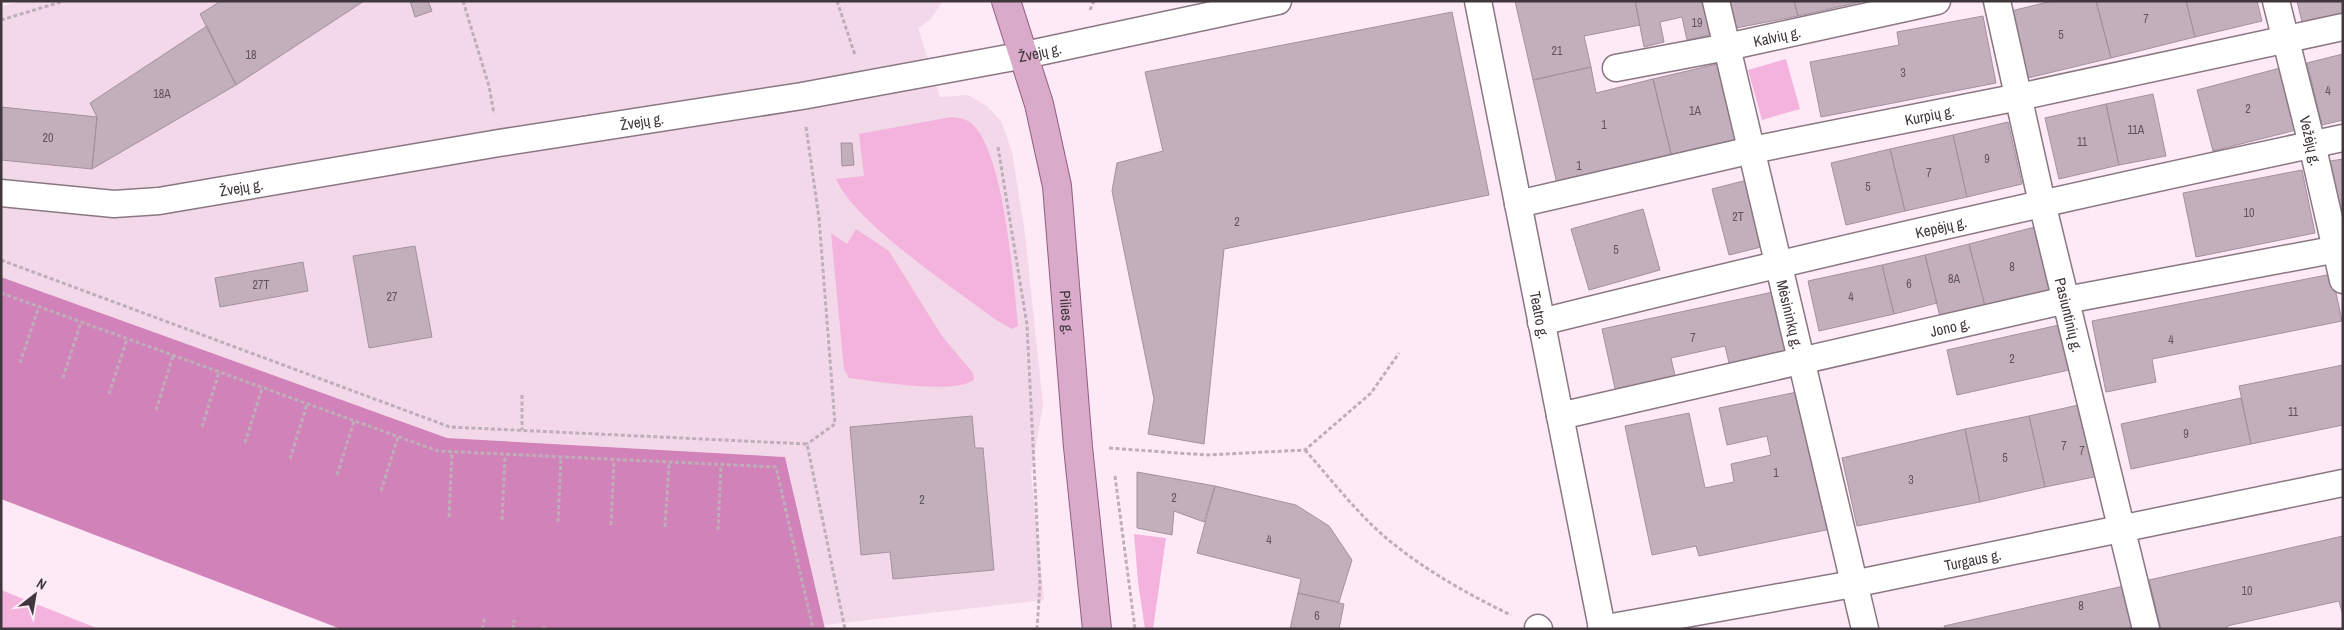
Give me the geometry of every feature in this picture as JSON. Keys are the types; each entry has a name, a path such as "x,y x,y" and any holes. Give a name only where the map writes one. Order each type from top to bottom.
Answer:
{"main road":[{"name":"Pilies g.","path":"1006,1 1025,55 1057,186 1078,447 1097,629"}],"street":[{"name":"Žvejų g.","path":"1,193 114,204 159,201 499,143 802,96 1025,55 1278,1"},
{"name":"Teatro g.","path":"1478,1 1601,628"},
{"name":"Mėsininkų g.","path":"1716,1 1865,629"},
{"name":"Kalvių g.","path":"1616,68 1727,47 1937,1"},
{"name":"Pasiuntinių g.","path":"1997,1 2042,202 2146,629"},
{"name":"Vežėjų g.","path":"2276,1 2339,248 2343,280"},
{"name":"Kurpių g.","path":"1518,204 1752,150 2019,97 2343,27"},
{"name":"Kepėjų g.","path":"1541,322 1778,263 2042,202 2343,138"},
{"name":"Jono g.","path":"1560,416 2066,300 2339,248"},
{"name":"Turgaus g.","path":"1601,628 1853,584 2121,527 2343,483"}],"path":[{"path":"1,20 64,1"},
{"path":"462,1 488,86 499,143"},
{"path":"836,1 867,84"},
{"path":"1,260 450,427 807,444 835,424 819,218 802,96"},
{"path":"998,148 1027,326 1040,584 1038,629"},
{"path":"1,294 438,452 776,467 813,629"},
{"path":"20,363 38,306"},
{"path":"62,378 81,322"},
{"path":"109,394 127,339"},
{"path":"1078,447 1206,455 1305,450 1370,393 1399,354"},
{"path":"156,410 173,356"},
{"path":"202,427 219,372"},
{"path":"245,443 262,388"},
{"path":"522,395 522,430"},
{"path":"290,459 307,404"},
{"path":"337,475 354,421"},
{"path":"381,491 398,436"},
{"path":"807,444 845,629"},
{"path":"1305,450 1346,497 1385,537 1433,572 1477,598 1538,628"},
{"path":"449,517 452,452"},
{"path":"502,520 505,455"},
{"path":"558,522 561,457"},
{"path":"611,525 614,460"},
{"path":"666,527 669,462"},
{"path":"718,530 722,465"},
{"path":"482,629 484,617"},
{"path":"513,629 514,620"}],"shaded area":[{"path":"20,1 943,1 930,20 918,28 940,97 968,95 987,106 1001,121 1012,152 1025,234 1043,405 1031,473 1044,600 824,625 785,457 447,438 1,277 1,7"},
{"path":"1786,59 1800,109 1762,120 1748,70"},
{"path":"951,117 966,120 979,132 990,154 998,182 1010,248 1018,326 1012,329 996,320 907,254 863,215 846,196 836,179 864,176 859,134"},
{"path":"856,229 889,251 942,336 973,373 974,380 963,384 932,387 849,378 844,369 831,233 847,244"},
{"path":"1,277 447,438 785,457 825,629 341,629 1,499"},
{"path":"1134,534 1166,538 1153,629 1145,629 1138,582"},
{"path":"1,590 99,629 1,629"}],"building":[{"path":"221,1 364,1 236,85 200,14"},
{"path":"410,1 428,1 432,11 415,17"},
{"path":"1515,1 1635,1 1640,25 1584,36 1591,67 1533,80"},
{"path":"1635,1 1705,1 1713,34 1687,40 1682,17 1660,22 1664,42 1644,47"},
{"path":"1730,1 1794,1 1798,16 1736,28"},
{"path":"1794,1 1860,1 1860,2 1798,16"},
{"path":"2052,1 2096,1 2111,58 2028,78 2011,11"},
{"path":"2096,1 2186,1 2195,37 2111,58"},
{"path":"2186,1 2257,1 2262,21 2195,37"},
{"path":"2297,1 2343,1 2343,13 2302,22"},
{"path":"1452,12 1489,195 1224,249 1204,444 1148,434 1154,399 1112,191 1117,163 1163,151 1145,72"},
{"path":"1983,16 1996,83 1821,117 1810,62 1899,45 1897,32"},
{"path":"207,26 236,85 92,169 97,117 90,103"},
{"path":"2343,54 2343,120 2322,125 2307,63"},
{"path":"1717,64 1736,143 1672,158 1653,79"},
{"path":"1591,67 1596,93 1653,79 1672,158 1557,184 1533,80"},
{"path":"2284,67 2300,129 2213,151 2197,90"},
{"path":"2153,94 2166,156 2119,165 2106,104"},
{"path":"2106,104 2119,165 2059,179 2045,118"},
{"path":"1,107 97,117 92,169 1,160"},
{"path":"2008,122 2022,184 1967,197 1953,135"},
{"path":"1953,135 1967,197 1905,211 1890,149"},
{"path":"841,143 852,143 854,165 842,166"},
{"path":"1890,149 1905,211 1846,225 1831,163"},
{"path":"2343,159 2343,225 2330,161"},
{"path":"2302,170 2315,233 2196,257 2183,193"},
{"path":"1747,180 1765,246 1729,255 1712,189"},
{"path":"1643,209 1660,270 1589,290 1571,229"},
{"path":"2039,226 2055,291 1985,306 1969,244"},
{"path":"1969,244 1985,306 1940,317 1925,255"},
{"path":"415,246 432,337 369,348 353,256"},
{"path":"1925,255 1937,303 1894,314 1882,265"},
{"path":"303,262 308,291 220,307 215,278"},
{"path":"1882,265 1894,314 1819,331 1808,281"},
{"path":"2332,274 2342,321 2152,359 2156,382 2106,392 2092,321"},
{"path":"1773,292 1787,355 1730,367 1725,346 1671,358 1676,380 1616,393 1602,329"},
{"path":"2068,323 2078,368 1957,395 1947,350"},
{"path":"2343,365 2343,425 2251,444 2239,386"},
{"path":"1802,391 1831,529 1699,556 1696,546 1652,555 1625,426 1689,413 1705,488 1734,482 1731,464 1771,455 1767,436 1727,445 1719,408"},
{"path":"2241,398 2251,444 2131,469 2121,424"},
{"path":"2083,404 2099,476 2045,487 2029,416"},
{"path":"972,416 975,448 983,448 994,570 893,579 890,552 861,555 850,427"},
{"path":"2029,416 2045,487 1980,502 1965,429"},
{"path":"1965,429 1980,502 1857,526 1842,458"},
{"path":"1137,472 1215,486 1204,522 1174,511 1172,535 1137,528"},
{"path":"1215,486 1296,505 1329,526 1352,560 1339,602 1298,593 1301,579 1197,553"},
{"path":"2343,536 2343,616 2339,601 2227,626 2228,629 2161,629 2149,580"},
{"path":"2124,586 2133,629 1945,629 1944,626"},
{"path":"1298,593 1344,604 1339,629 1290,629"}]}
